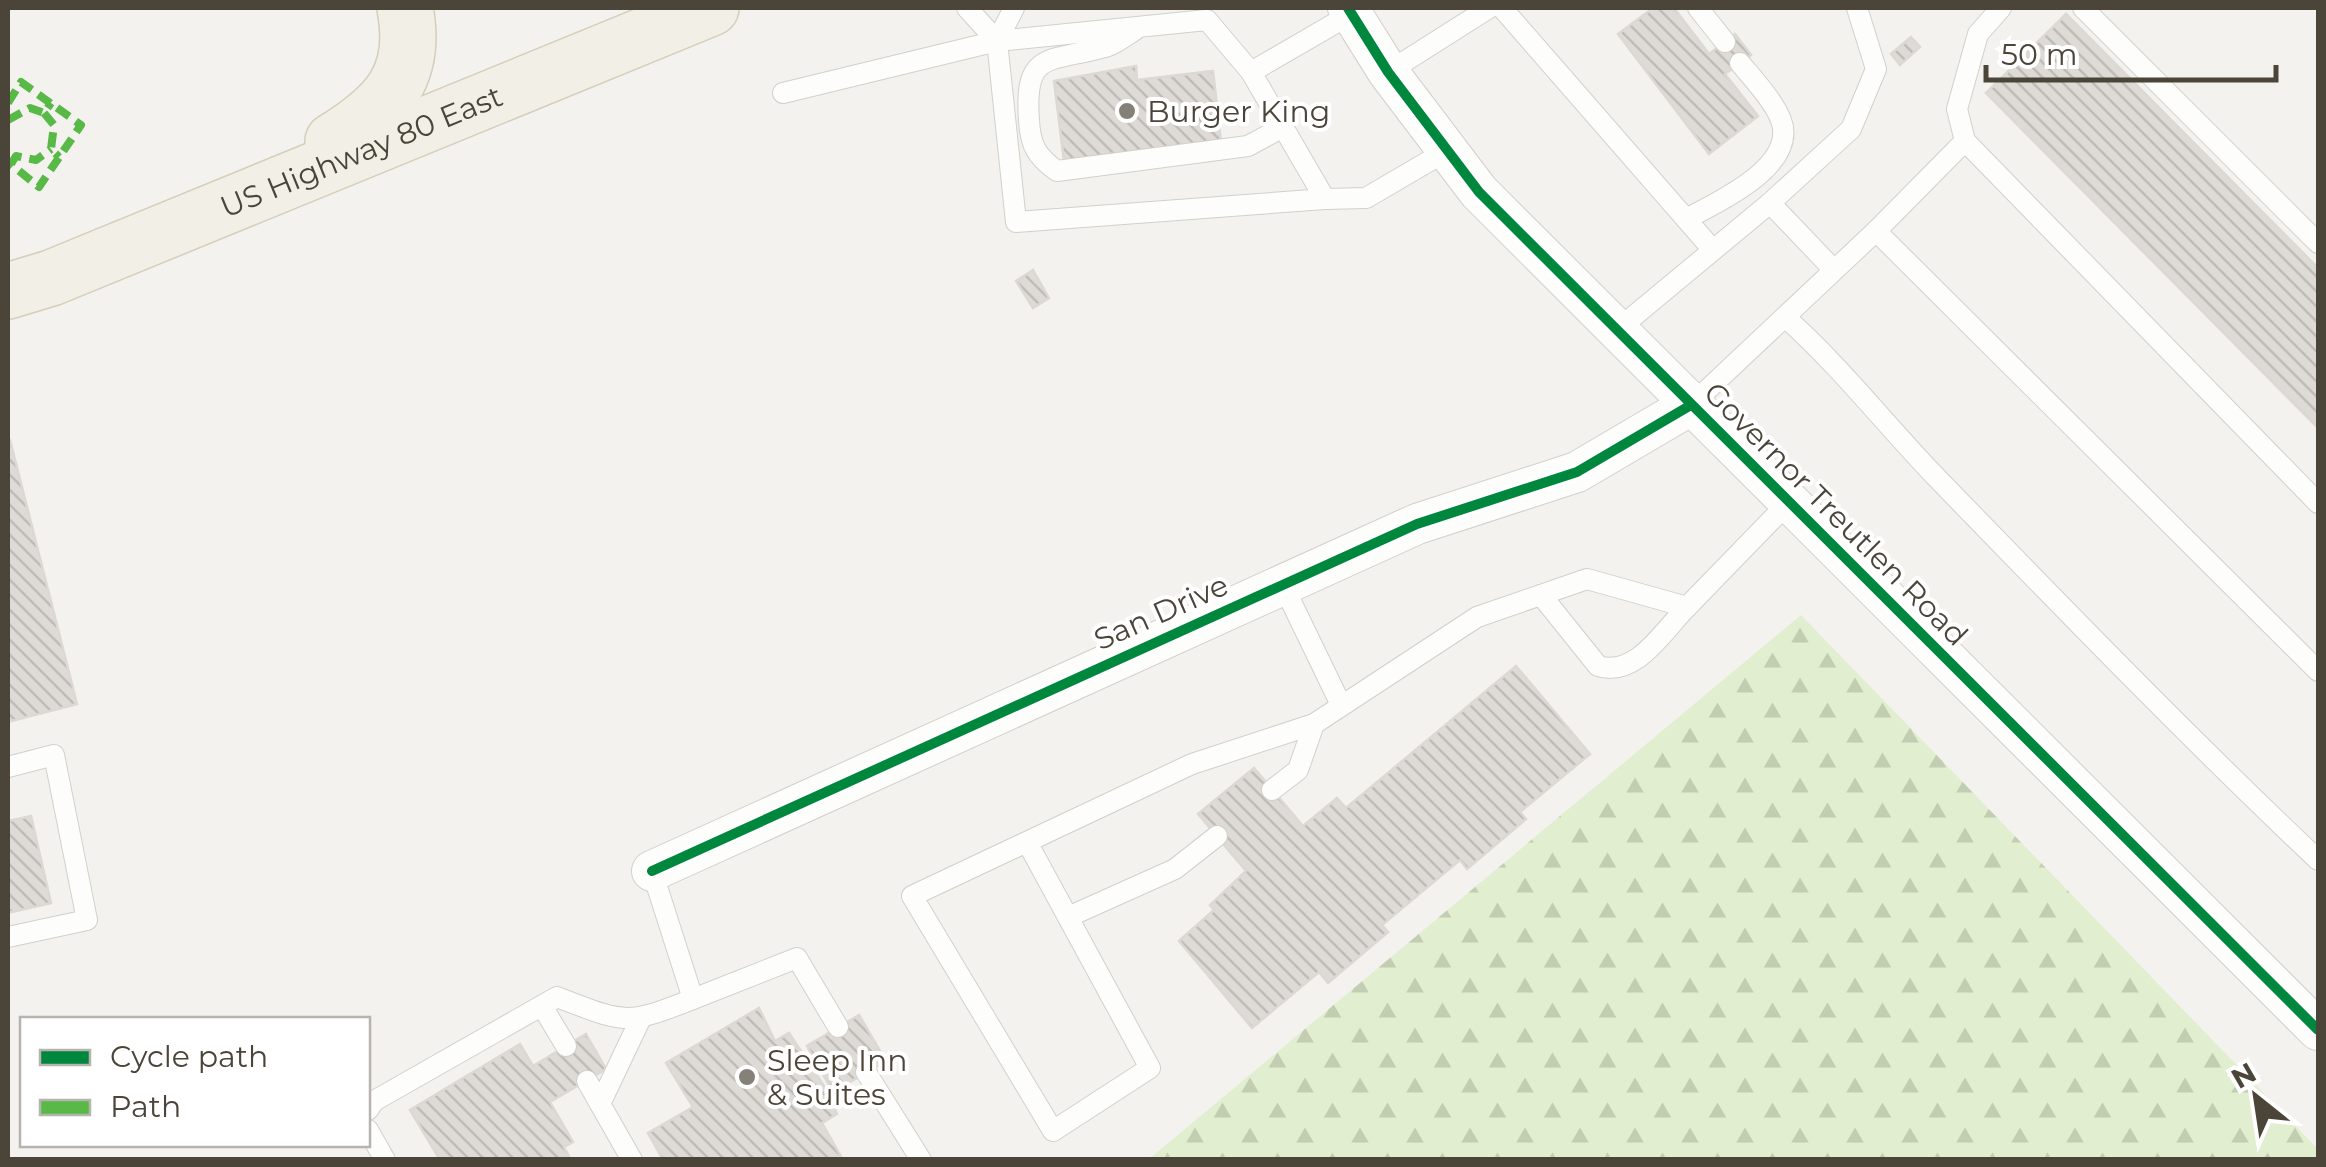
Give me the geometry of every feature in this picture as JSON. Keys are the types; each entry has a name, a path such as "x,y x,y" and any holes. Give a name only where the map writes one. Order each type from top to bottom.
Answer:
{"main road":[{"path":"242,198 374,116 392,93 405,64 410,41 404,8"},
{"name":"US Highway 80 East","path":"8,291 52,278 711,8"}],"street":[{"name":"Governor Treutlen Road","path":"1349,11 1388,72 1479,192 2318,1030"},
{"name":"San Drive","path":"652,871 1416,524 1577,472 1692,405"}],"lane":[{"path":"967,8 997,41"},
{"path":"1014,8 997,41 1016,222 1366,198 1448,150"},
{"path":"1388,72 1489,8"},
{"path":"1502,8 1713,250"},
{"path":"1698,8 1724,42"},
{"path":"1617,330 1770,203 1852,128 1876,69 1858,8"},
{"path":"2001,8 1978,34 1957,108 1965,141 2318,503"},
{"path":"2084,8 2318,244"},
{"path":"1250,72 1349,11"},
{"path":"783,92 997,41 1208,20 1250,72 1326,198"},
{"path":"1141,26 1106,48 1051,58 1035,68 1026,84 1030,139 1039,158 1057,171 1248,146 1283,127"},
{"path":"1686,219 1732,194 1775,159 1784,141 1782,122 1740,63"},
{"path":"1692,405 1965,141"},
{"path":"1770,203 1834,270"},
{"path":"1876,231 2318,672"},
{"path":"1785,317 1834,360 1881,420 2176,726 2318,860"},
{"path":"1540,595 1598,666 1612,670 1630,666 1789,502"},
{"path":"1027,842 1150,1068 1053,1131 912,896 1192,764 1314,724 1477,617 1587,580 1687,606"},
{"path":"1282,584 1341,705"},
{"path":"1272,790 1298,770 1314,724"},
{"path":"8,768 54,755 87,920 8,937"},
{"path":"1068,917 1174,869 1216,836"},
{"path":"652,871 693,999"},
{"path":"370,1107 374,1101 558,997 613,1018 640,1020 797,958 838,1028"},
{"path":"542,1006 566,1046"},
{"path":"600,1104 640,1020"},
{"path":"866,1072 921,1160"},
{"path":"586,1081 632,1160"},
{"path":"370,1134 385,1160"}],"green space":[{"path":"1801,615 2318,1149 2318,1159 1149,1159"}],"building":[{"path":"1653,8 1674,8 1709,54 1735,34 1751,55 1725,74 1758,116 1709,154 1618,34"},
{"path":"2066,14 2318,268 2318,428 1986,93"},
{"path":"1911,37 1920,47 1900,65 1891,54"},
{"path":"1136,66 1137,80 1213,71 1221,142 1064,161 1054,81"},
{"path":"1033,270 1049,298 1033,308 1016,281"},
{"path":"8,441 77,704 8,722"},
{"path":"1516,666 1590,754 1520,812 1526,819 1467,869 1460,860 1382,925 1388,932 1328,983 1319,972 1252,1028 1179,941 1214,910 1210,905 1246,871 1198,814 1254,768 1303,826 1337,798 1346,808"},
{"path":"31,816 51,903 8,913 8,821"},
{"name":"Sleep Inn & Suites","path":"759,1008 775,1041 789,1033 828,1092 837,1114 822,1123 843,1160 663,1160 648,1133 693,1107 666,1063"},
{"path":"859,1015 886,1061 833,1092 807,1046"},
{"path":"586,1034 606,1069 550,1102 573,1142 564,1147 571,1160 440,1160 410,1110 520,1044 533,1066"}],"marked path":[{"path":"8,103 21,82 81,125 39,187 8,162"},
{"path":"8,120 30,108 44,113 51,103"},
{"path":"44,113 54,125 51,149 59,157"},
{"path":"11,164 16,156 36,160 51,149"}],"cycle path":[{"path":"1348,8 1388,72 1479,192 2318,1030"},
{"path":"652,871 1417,524 1577,472 1691,405"}],"place":[{"name":"Burger King","path":"1127,111"},
{"name":"Sleep Inn & Suites","path":"747,1077"}]}
